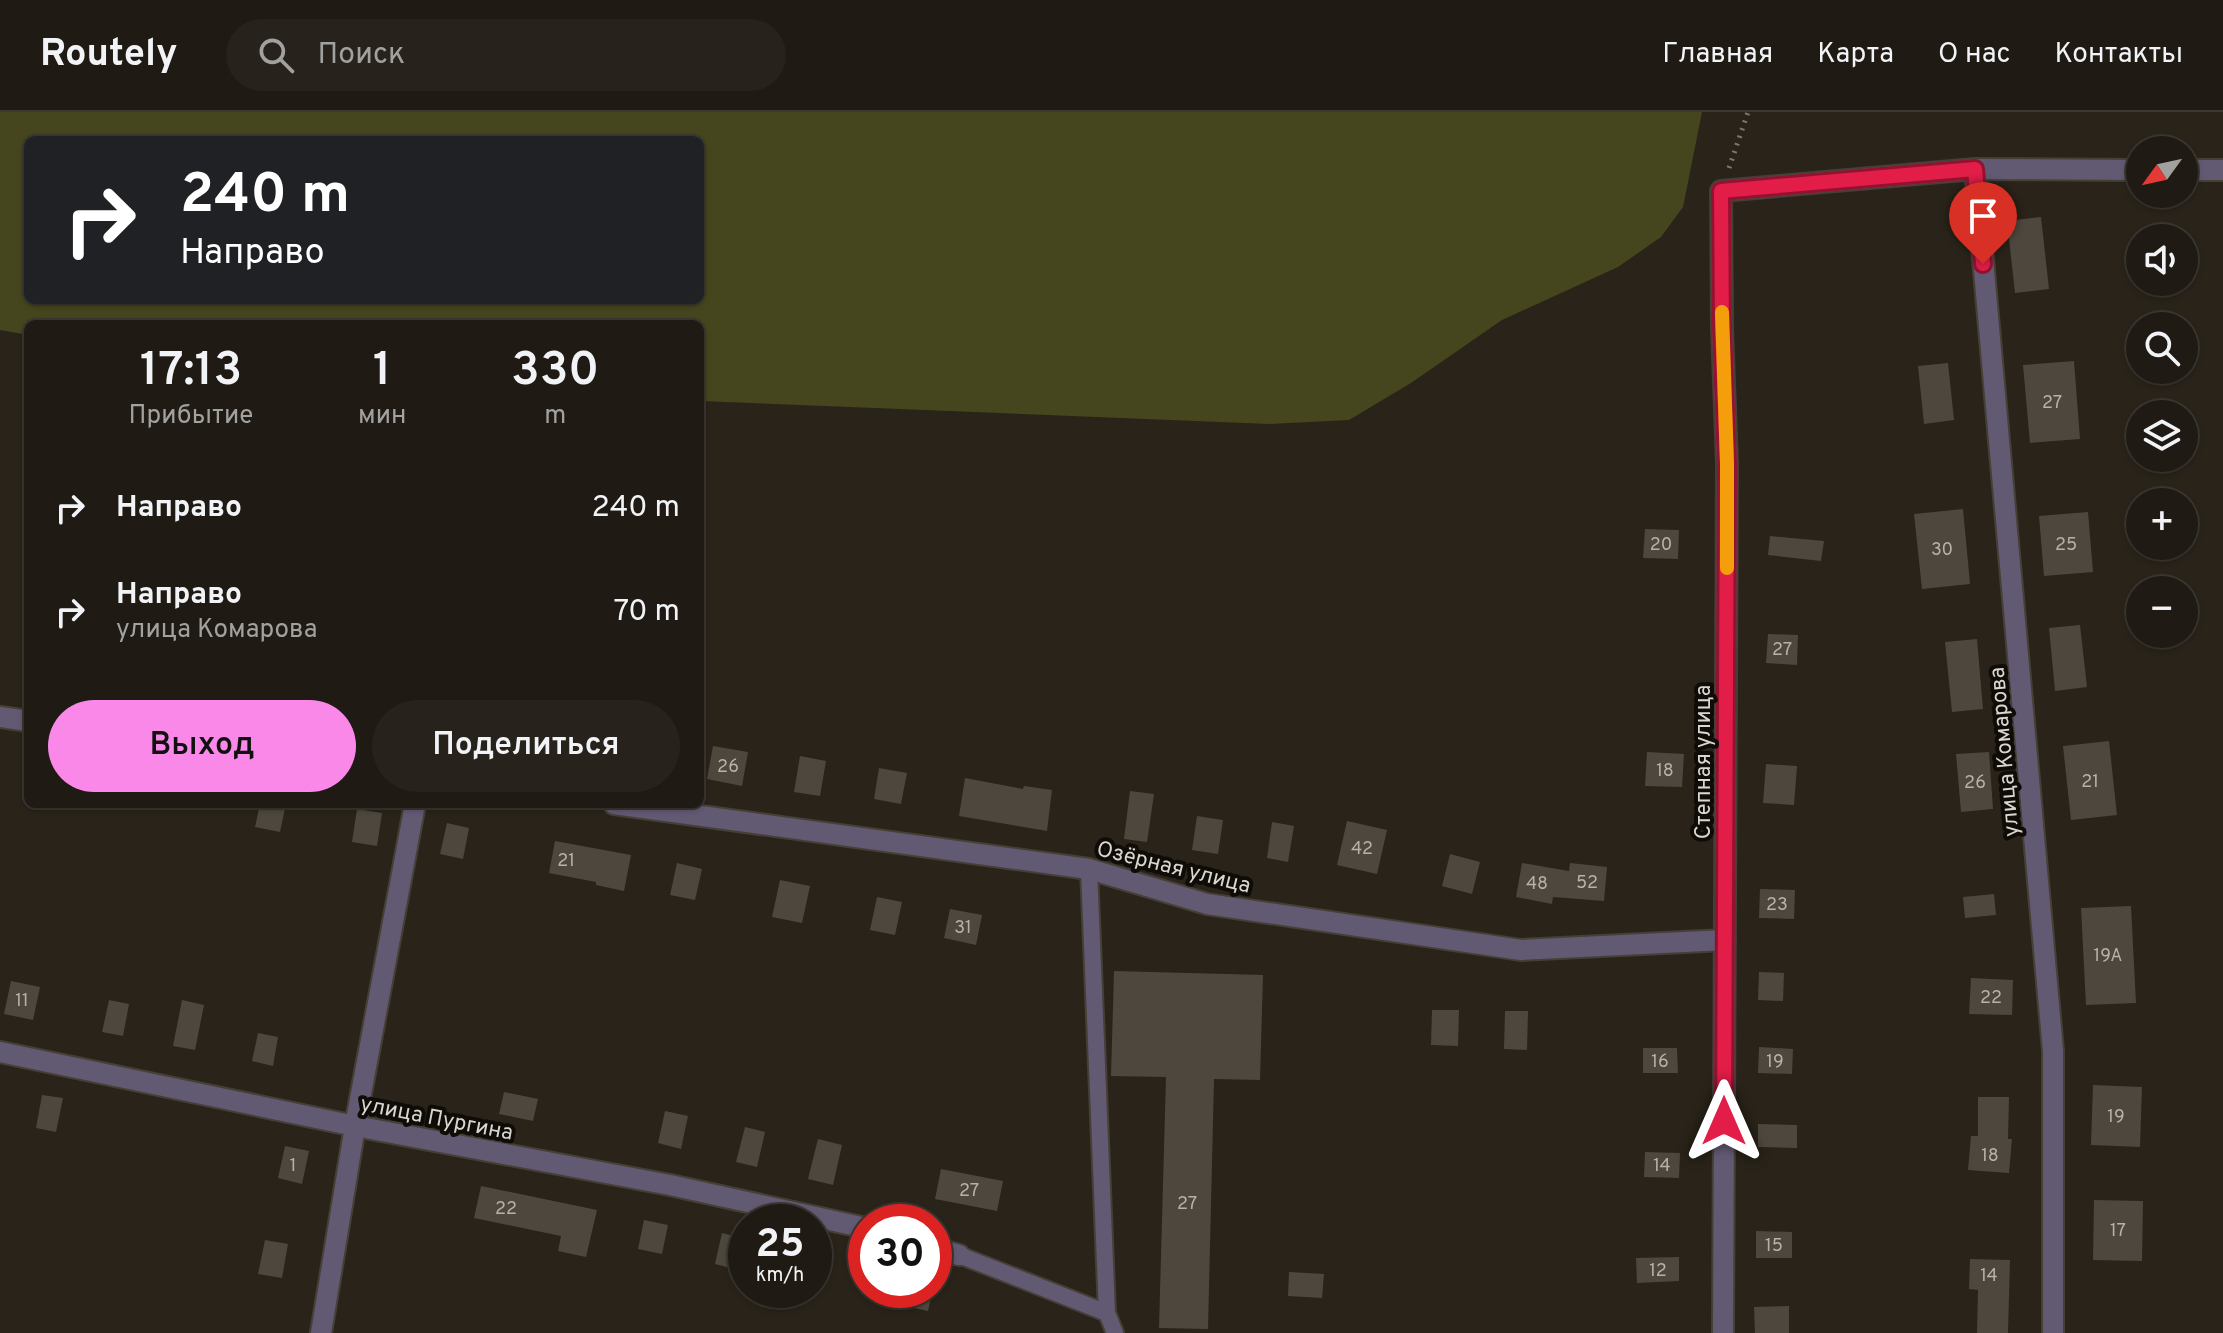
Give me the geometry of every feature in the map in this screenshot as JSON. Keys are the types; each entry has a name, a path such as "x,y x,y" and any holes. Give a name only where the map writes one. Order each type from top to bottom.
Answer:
{"street":[{"path":"1721,191 1975,169 2126,170"},
{"name":"улица Комарова","path":"1975,169 2053,1051 2053,1333"},
{"path":"2198,170 2223,170"},
{"name":"Степная улица","path":"1721,191 1727,464 1723,1333"},
{"path":"0,717 24,720"},
{"path":"321,1333 355,1126 414,808"},
{"name":"Озёрная улица","path":"643,808 1089,869 1207,904 1521,950 1725,940"},
{"name":"улица Пургина","path":"0,1052 355,1126 670,1185 848,1224"},
{"path":"952,1253 959,1255"}],"lane":[{"path":"1089,869 1107,1313 1115,1333"},
{"path":"959,1255 1107,1313"}],"path":[{"path":"1721,191 1748,112"}],"shaded area":[{"path":"0,112 1702,112 1683,207 1661,237 1618,267 1502,320 1411,383 1349,420 1269,424 704,401 704,320 24,320 24,334 0,330"}],"building":[{"path":"2041,217 2049,289 2015,293 2007,221"},
{"path":"2074,361 2080,439 2030,443 2023,365"},
{"path":"1948,363 1954,420 1924,424 1918,366"},
{"path":"1963,509 1970,584 1922,589 1914,514"},
{"path":"2088,512 2093,572 2044,576 2039,516"},
{"path":"1645,529 1679,530 1678,559 1643,558"},
{"path":"1770,536 1824,541 1821,561 1768,555"},
{"path":"2080,625 2087,687 2055,691 2049,628"},
{"path":"1768,634 1798,635 1797,665 1766,663"},
{"path":"1977,639 1983,709 1952,712 1945,642"},
{"path":"2109,741 2117,815 2071,820 2063,746"},
{"path":"713,746 748,752 742,786 707,779"},
{"path":"1647,752 1684,754 1682,787 1645,786"},
{"path":"1989,752 1993,809 1961,812 1956,754"},
{"path":"800,756 826,761 820,796 794,792"},
{"path":"1766,764 1797,766 1794,805 1763,803"},
{"path":"879,768 907,773 901,804 874,799"},
{"path":"965,778 1023,789 1024,786 1052,790 1047,831 959,816"},
{"path":"1130,791 1154,794 1147,842 1124,839"},
{"path":"259,808 285,808 280,832 255,827"},
{"path":"357,809 382,813 377,846 352,842"},
{"path":"1197,816 1223,820 1218,854 1192,850"},
{"path":"1347,821 1387,830 1377,874 1337,865"},
{"path":"1272,822 1294,826 1288,862 1267,858"},
{"path":"447,823 469,828 463,859 440,854"},
{"path":"555,841 631,855 624,891 549,873"},
{"path":"1450,854 1480,862 1472,894 1442,886"},
{"path":"677,863 702,869 695,900 670,895"},
{"path":"1522,863 1569,871 1570,863 1607,867 1604,901 1553,897 1552,904 1516,897"},
{"path":"780,880 810,886 802,923 772,917"},
{"path":"1760,889 1795,890 1794,919 1759,918"},
{"path":"1994,894 1996,915 1965,918 1963,897"},
{"path":"877,897 902,902 895,935 870,930"},
{"path":"2131,906 2136,1003 2086,1005 2081,908"},
{"path":"950,909 982,915 976,945 944,938"},
{"path":"1114,971 1263,975 1260,1080 1214,1079 1208,1329 1159,1328 1166,1077 1111,1076"},
{"path":"1759,972 1784,973 1783,1001 1758,1000"},
{"path":"1971,978 2013,980 2012,1015 1969,1014"},
{"path":"11,981 40,987 33,1020 4,1014"},
{"path":"109,1000 129,1004 123,1036 102,1032"},
{"path":"182,1000 204,1005 195,1050 173,1046"},
{"path":"1432,1010 1459,1010 1458,1046 1431,1045"},
{"path":"1505,1011 1528,1011 1527,1050 1504,1049"},
{"path":"258,1033 278,1037 273,1066 252,1061"},
{"path":"1759,1047 1793,1049 1792,1074 1758,1073"},
{"path":"1643,1048 1677,1048 1678,1073 1643,1073"},
{"path":"2093,1085 2142,1087 2140,1147 2091,1145"},
{"path":"504,1092 538,1099 533,1121 499,1114"},
{"path":"42,1095 63,1098 56,1132 36,1128"},
{"path":"1978,1097 2009,1097 2008,1139 2012,1139 2009,1173 1968,1170 1971,1136 1978,1136"},
{"path":"665,1111 688,1116 681,1149 658,1143"},
{"path":"1758,1124 1797,1125 1797,1148 1758,1147"},
{"path":"745,1127 765,1132 757,1167 736,1162"},
{"path":"818,1139 842,1145 833,1185 808,1179"},
{"path":"285,1146 309,1151 302,1184 278,1178"},
{"path":"1645,1152 1680,1153 1679,1178 1644,1177"},
{"path":"941,1169 1003,1181 997,1211 935,1199"},
{"path":"481,1186 597,1210 586,1257 558,1251 561,1236 474,1218"},
{"path":"2094,1200 2143,1201 2142,1261 2093,1260"},
{"path":"644,1220 668,1225 662,1254 638,1249"},
{"path":"1756,1231 1792,1232 1792,1258 1756,1258"},
{"path":"722,1233 728,1234 728,1267 715,1264"},
{"path":"265,1240 288,1244 282,1278 258,1274"},
{"path":"1679,1257 1679,1281 1637,1283 1636,1258"},
{"path":"1970,1259 2010,1260 2008,1333 1977,1333 1978,1290 1969,1289"},
{"path":"1289,1272 1324,1274 1322,1298 1288,1296"},
{"path":"1789,1306 1789,1333 1755,1333 1754,1307"}],"slow traffic":[{"path":"1722,312 1727,568"}],"route":[{"path":"1724,1121 1727,464 1721,191 1975,169 1983,264"}]}
